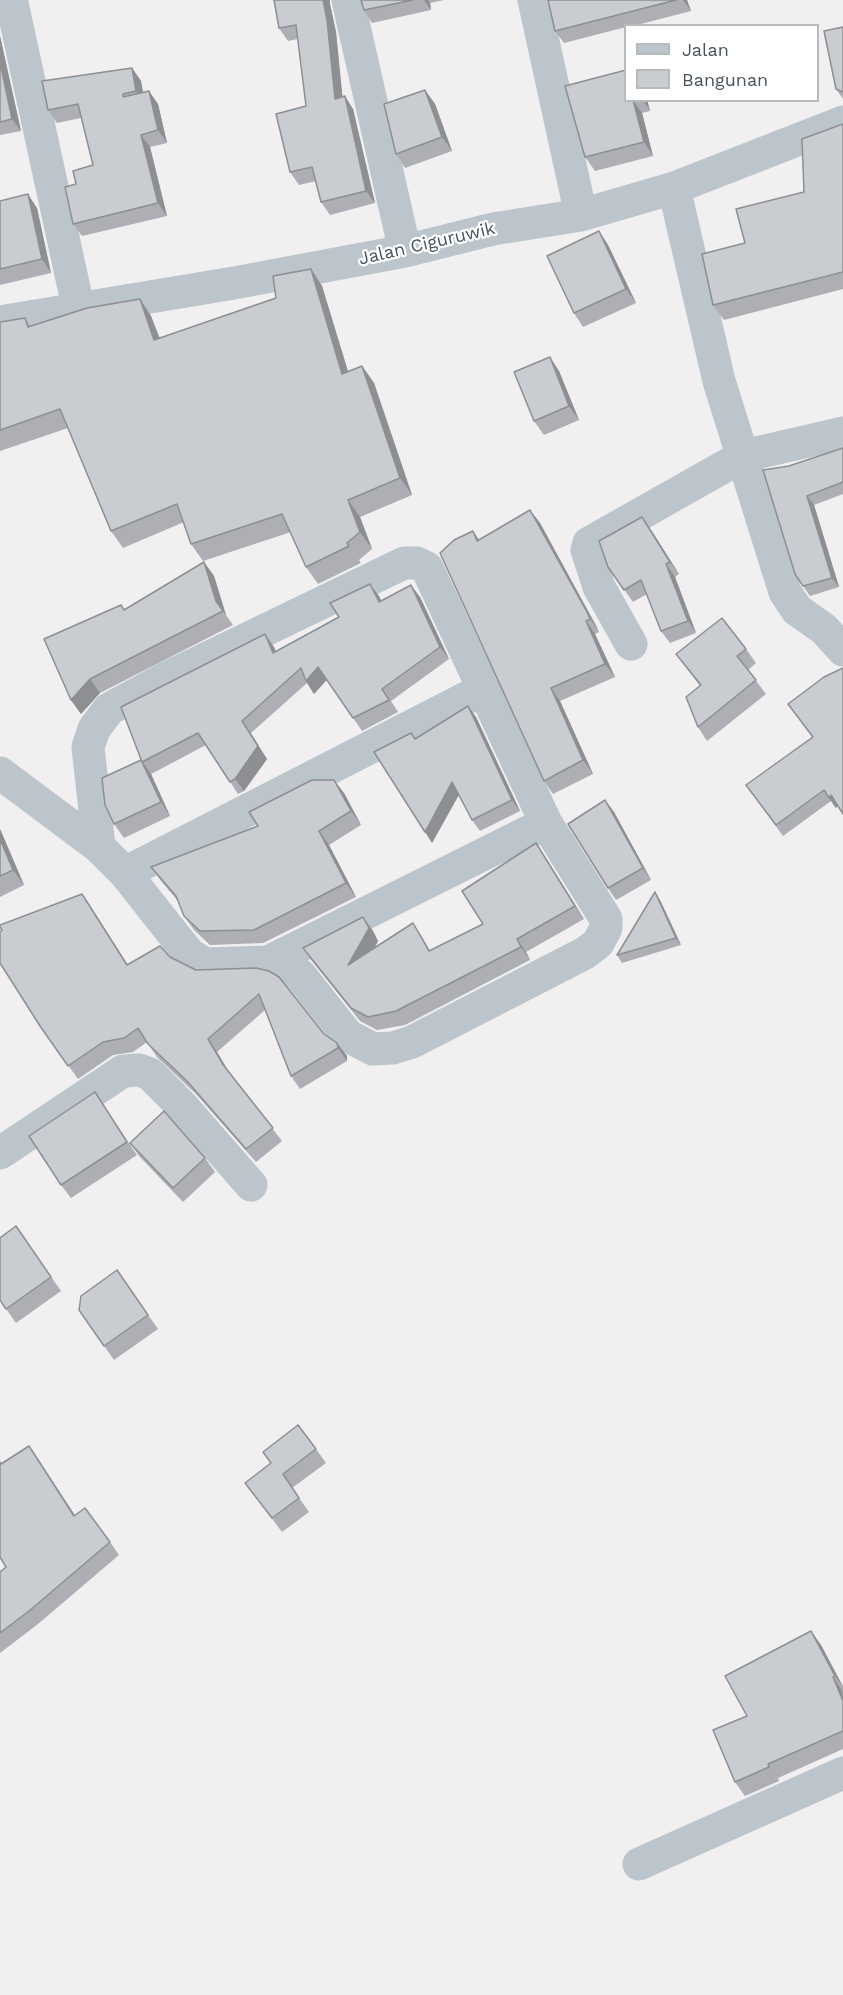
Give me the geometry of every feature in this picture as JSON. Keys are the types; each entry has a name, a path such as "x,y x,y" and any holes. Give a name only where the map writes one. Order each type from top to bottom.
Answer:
{"street":[{"path":"348,0 405,251"},
{"path":"534,0 580,215"},
{"path":"12,3 79,311"},
{"name":"Jalan Ciguruwik","path":"0,322 79,311 405,251 493,229 580,215 674,188 843,122"},
{"path":"674,188 720,381 785,592 797,610 837,633"},
{"path":"631,644 599,587 587,550 589,543 743,456 843,433"},
{"path":"0,773 99,847 125,873 189,954 205,964 222,966 268,962 285,966 300,975 348,1036 359,1044 373,1049 393,1048 412,1042 585,953 604,935 606,919 546,823 427,568 417,562 404,563 168,677 109,709 94,729 88,747 99,847"},
{"path":"125,873 484,689"},
{"path":"268,962 546,823"},
{"path":"0,1153 123,1071 139,1070 150,1074 183,1107 251,1185"},
{"path":"639,1864 843,1773"}],"building":[{"path":"274,0 323,0 335,99 345,96 366,191 321,202 312,167 290,172 276,114 306,106 296,25 279,28"},
{"path":"361,0 413,0 364,10"},
{"path":"548,0 676,0 555,31"},
{"path":"843,27 843,92 836,89 824,31"},
{"path":"0,62 12,119 0,122"},
{"path":"132,68 136,91 123,94 123,97 149,91 158,130 141,135 158,203 73,224 65,187 76,184 73,171 93,165 78,104 48,110 42,81"},
{"path":"624,71 624,102 634,102 644,142 585,157 565,86"},
{"path":"425,90 442,137 396,154 384,104"},
{"path":"843,124 843,272 713,305 702,254 745,243 736,209 804,192 802,139"},
{"path":"28,194 42,259 0,269 0,201"},
{"path":"599,231 626,289 574,313 547,256"},
{"path":"311,269 342,374 362,366 400,478 348,500 360,532 347,543 349,546 306,567 282,514 191,544 177,504 111,531 60,409 0,430 0,322 25,318 28,327 87,308 140,299 154,340 276,298 273,276"},
{"path":"550,357 569,406 534,421 514,372"},
{"path":"843,448 843,482 807,496 832,578 803,586 795,574 763,470 789,466"},
{"path":"530,510 587,612 590,619 586,621 605,664 551,688 583,760 544,781 440,553 454,540 473,531 477,541"},
{"path":"642,517 670,562 666,564 688,621 661,631 641,580 624,590 608,567 599,541"},
{"path":"204,562 216,601 223,611 90,679 71,700 44,639 121,605 124,610"},
{"path":"370,584 379,602 411,585 440,647 382,689 389,700 353,718 318,667 306,681 301,668 242,721 258,746 235,779 230,782 198,733 142,762 121,707 265,634 273,653 339,617 330,603"},
{"path":"722,618 746,649 737,656 756,680 698,727 686,697 701,685 676,654"},
{"path":"843,668 843,814 831,795 829,798 824,790 776,825 746,785 813,737 788,704 824,677"},
{"path":"468,706 512,800 472,820 452,782 425,832 374,752 411,733 415,739"},
{"path":"141,760 161,802 114,824 105,805 102,778"},
{"path":"312,780 334,780 351,811 319,831 346,883 254,930 200,931 184,916 176,896 151,867 258,826 249,812"},
{"path":"605,800 643,868 608,888 568,824"},
{"path":"0,839 13,870 0,876"},
{"path":"536,843 575,906 517,939 521,947 396,1011 368,1017 351,1008 303,948 363,917 369,928 348,965 413,923 429,951 483,924 462,891"},
{"path":"655,892 676,938 617,955"},
{"path":"82,894 127,965 160,946 170,957 196,970 256,968 269,971 279,977 324,1034 337,1043 338,1048 291,1076 259,994 208,1039 224,1066 273,1128 246,1149 187,1081 148,1044 138,1028 124,1038 103,1042 68,1066 40,1026 0,963 0,932 2,930 0,925"},
{"path":"95,1092 127,1142 61,1185 29,1136"},
{"path":"164,1111 205,1158 173,1188 130,1143"},
{"path":"16,1226 51,1277 6,1309 0,1300 0,1238"},
{"path":"117,1270 148,1315 104,1346 79,1310 81,1296"},
{"path":"298,1425 316,1449 283,1474 299,1498 272,1518 245,1483 271,1463 263,1452"},
{"path":"29,1446 74,1516 85,1508 110,1542 0,1633 0,1572 6,1567 0,1557 0,1462 1,1464"},
{"path":"811,1631 835,1676 833,1677 843,1701 843,1731 768,1764 769,1767 735,1782 713,1730 747,1716 725,1676"}]}
